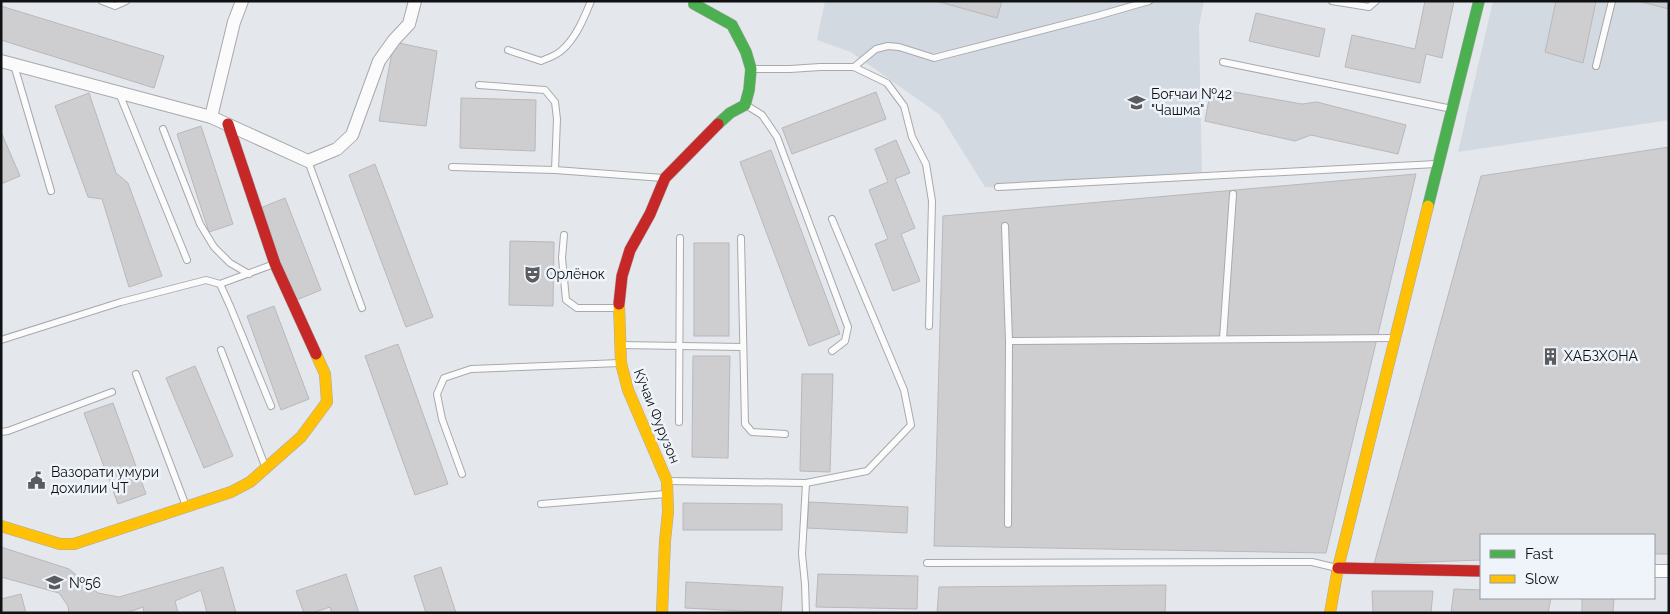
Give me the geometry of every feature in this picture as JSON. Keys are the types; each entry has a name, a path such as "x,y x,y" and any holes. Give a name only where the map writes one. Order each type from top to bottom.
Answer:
{"street":[{"path":"211,117 234,22 242,1"},
{"path":"1,61 211,117 308,161 337,149 352,135 380,61 409,24 415,1"},
{"path":"1330,613 1338,568 1479,1"},
{"path":"691,2 732,25 746,52 751,69 749,90 745,104"},
{"name":"Кӯчаи Фурузон","path":"662,613 668,512 667,480 628,390 621,363 618,308 622,276 630,250 650,214 665,178 705,136 730,114 745,104"},
{"path":"1,526 60,544 74,544 232,492 250,482 301,437 327,402 325,374 275,264 228,124"},
{"path":"1338,568 1480,571"},
{"path":"1655,571 1669,570"}],"lane":[{"path":"102,1 115,6 126,1"},
{"path":"508,50 541,61 557,54 563,50 574,35 591,1"},
{"path":"854,67 876,49 888,46 899,47 934,58 1149,1"},
{"path":"1332,1 1369,7 1376,1"},
{"path":"1596,66 1612,1"},
{"path":"1222,62 1452,110"},
{"path":"14,65 50,191"},
{"path":"751,69 854,67 887,83 904,106 912,137 926,164 932,201 929,326"},
{"path":"479,85 545,90 555,102 557,119 556,170"},
{"path":"119,91 187,260"},
{"path":"745,104 762,115 777,137 848,327 845,340 832,350"},
{"path":"163,129 200,224 214,247 230,263 249,274"},
{"path":"308,161 362,308"},
{"path":"998,187 1438,164"},
{"path":"452,167 556,170 665,178"},
{"path":"1223,339 1233,194"},
{"path":"667,480 806,483 867,471 911,425 904,390 832,219"},
{"path":"1005,226 1009,341 1008,524"},
{"path":"564,235 562,258 566,300 577,308 618,308"},
{"path":"679,422 680,238"},
{"path":"741,238 745,424 752,432 785,434"},
{"path":"1,340 121,302 206,280 220,284 275,264"},
{"path":"220,284 271,406"},
{"path":"1009,341 1395,338"},
{"path":"620,345 744,346"},
{"path":"221,350 266,468"},
{"path":"462,474 442,419 437,394 444,378 471,369 621,363"},
{"path":"136,374 186,507"},
{"path":"1,432 8,432 112,392"},
{"path":"806,483 802,554 806,613"},
{"path":"541,504 667,494"},
{"path":"928,563 1312,562 1338,568"}],"shaded area":[{"path":"825,1 1204,1 1199,26 1202,176 1054,188 985,187 940,115 851,52 817,40"},
{"path":"1493,1 1669,1 1669,120 1458,152"}],"building":[{"path":"936,1 1002,1 997,18"},
{"path":"1425,1 1454,1 1442,58 1426,54 1420,83 1345,67 1352,35 1415,49"},
{"path":"1556,1 1596,1 1583,63 1545,52"},
{"path":"1638,1 1669,1 1669,9"},
{"path":"1,6 164,56 154,88 1,40"},
{"path":"1256,13 1325,29 1319,57 1249,41"},
{"path":"394,42 437,51 426,126 379,121"},
{"path":"1211,88 1302,104 1317,102 1406,125 1398,154 1311,135 1295,141 1205,121"},
{"path":"876,92 886,119 792,154 782,128"},
{"path":"89,93 116,173 128,183 162,276 129,287 102,199 88,197 55,106"},
{"path":"461,98 536,100 535,151 460,148"},
{"path":"201,126 233,224 209,232 177,134"},
{"path":"1,132 20,176 1,184"},
{"path":"896,140 910,173 895,179 915,228 901,234 920,281 893,291 875,244 888,239 869,190 888,182 875,149"},
{"name":"ХАБЗХОНА","path":"1669,147 1669,554 1655,554 1655,534 1480,534 1480,560 1374,564 1481,176"},
{"path":"771,150 840,334 809,346 740,162"},
{"path":"375,164 433,317 406,327 349,175"},
{"path":"1416,174 1326,553 934,546 943,216"},
{"path":"285,198 321,290 294,301 258,209"},
{"name":"Орлёнок","path":"510,241 554,242 553,306 509,305"},
{"path":"694,243 729,243 729,336 694,336"},
{"path":"274,306 309,399 281,410 247,316"},
{"path":"398,344 448,484 415,495 365,356"},
{"path":"693,356 730,356 728,458 692,457"},
{"path":"195,366 233,456 204,468 166,378"},
{"path":"802,374 833,374 830,472 800,471"},
{"path":"113,403 146,494 118,504 84,413"},
{"path":"809,502 908,507 907,533 807,528"},
{"path":"683,503 782,504 782,530 683,530"},
{"name":"№56","path":"1,547 69,569 98,593 119,597 223,567 236,613 207,613 201,590 175,601 178,613 144,613 143,607 126,613 69,613 68,606 59,593 1,577"},
{"path":"441,567 456,613 426,613 414,576"},
{"path":"346,574 359,613 332,613 330,607 312,613 304,613 296,591"},
{"path":"818,574 918,576 917,609 816,607"},
{"path":"686,582 783,587 781,613 685,608"},
{"path":"1166,585 1165,613 937,613 939,587"},
{"path":"1454,589 1480,590 1480,599 1551,599 1548,613 1451,613"},
{"path":"1372,591 1433,591 1431,613 1373,613"},
{"path":"21,594 26,613 1,613 1,599"},
{"path":"1582,599 1614,599 1613,613 1582,613"}],"traffic: fast":[{"path":"695,1 694,4 732,25 746,52 751,69 745,105 730,113 718,124"},
{"path":"1428,206 1479,1"}],"traffic: slow":[{"path":"1330,613 1338,568 1428,206"},
{"path":"619,304 621,363 628,390 667,481 668,512 662,613"},
{"path":"1,526 60,544 74,544 231,492 250,482 301,437 327,402 325,374 316,354"}],"traffic: jam":[{"path":"228,124 275,264 316,354"},
{"path":"619,304 622,276 630,250 650,214 665,178 718,124"},
{"path":"1338,568 1480,571"}],"place":[{"name":"Боғчаи №42 \"Чашма\"","path":"1137,102"},
{"name":"Орлёнок","path":"532,274"},
{"name":"ХАБЗХОНА","path":"1550,356"},
{"name":"Вазорати умури дохилии ЧТ","path":"37,480"},
{"name":"№56","path":"55,583"}]}
